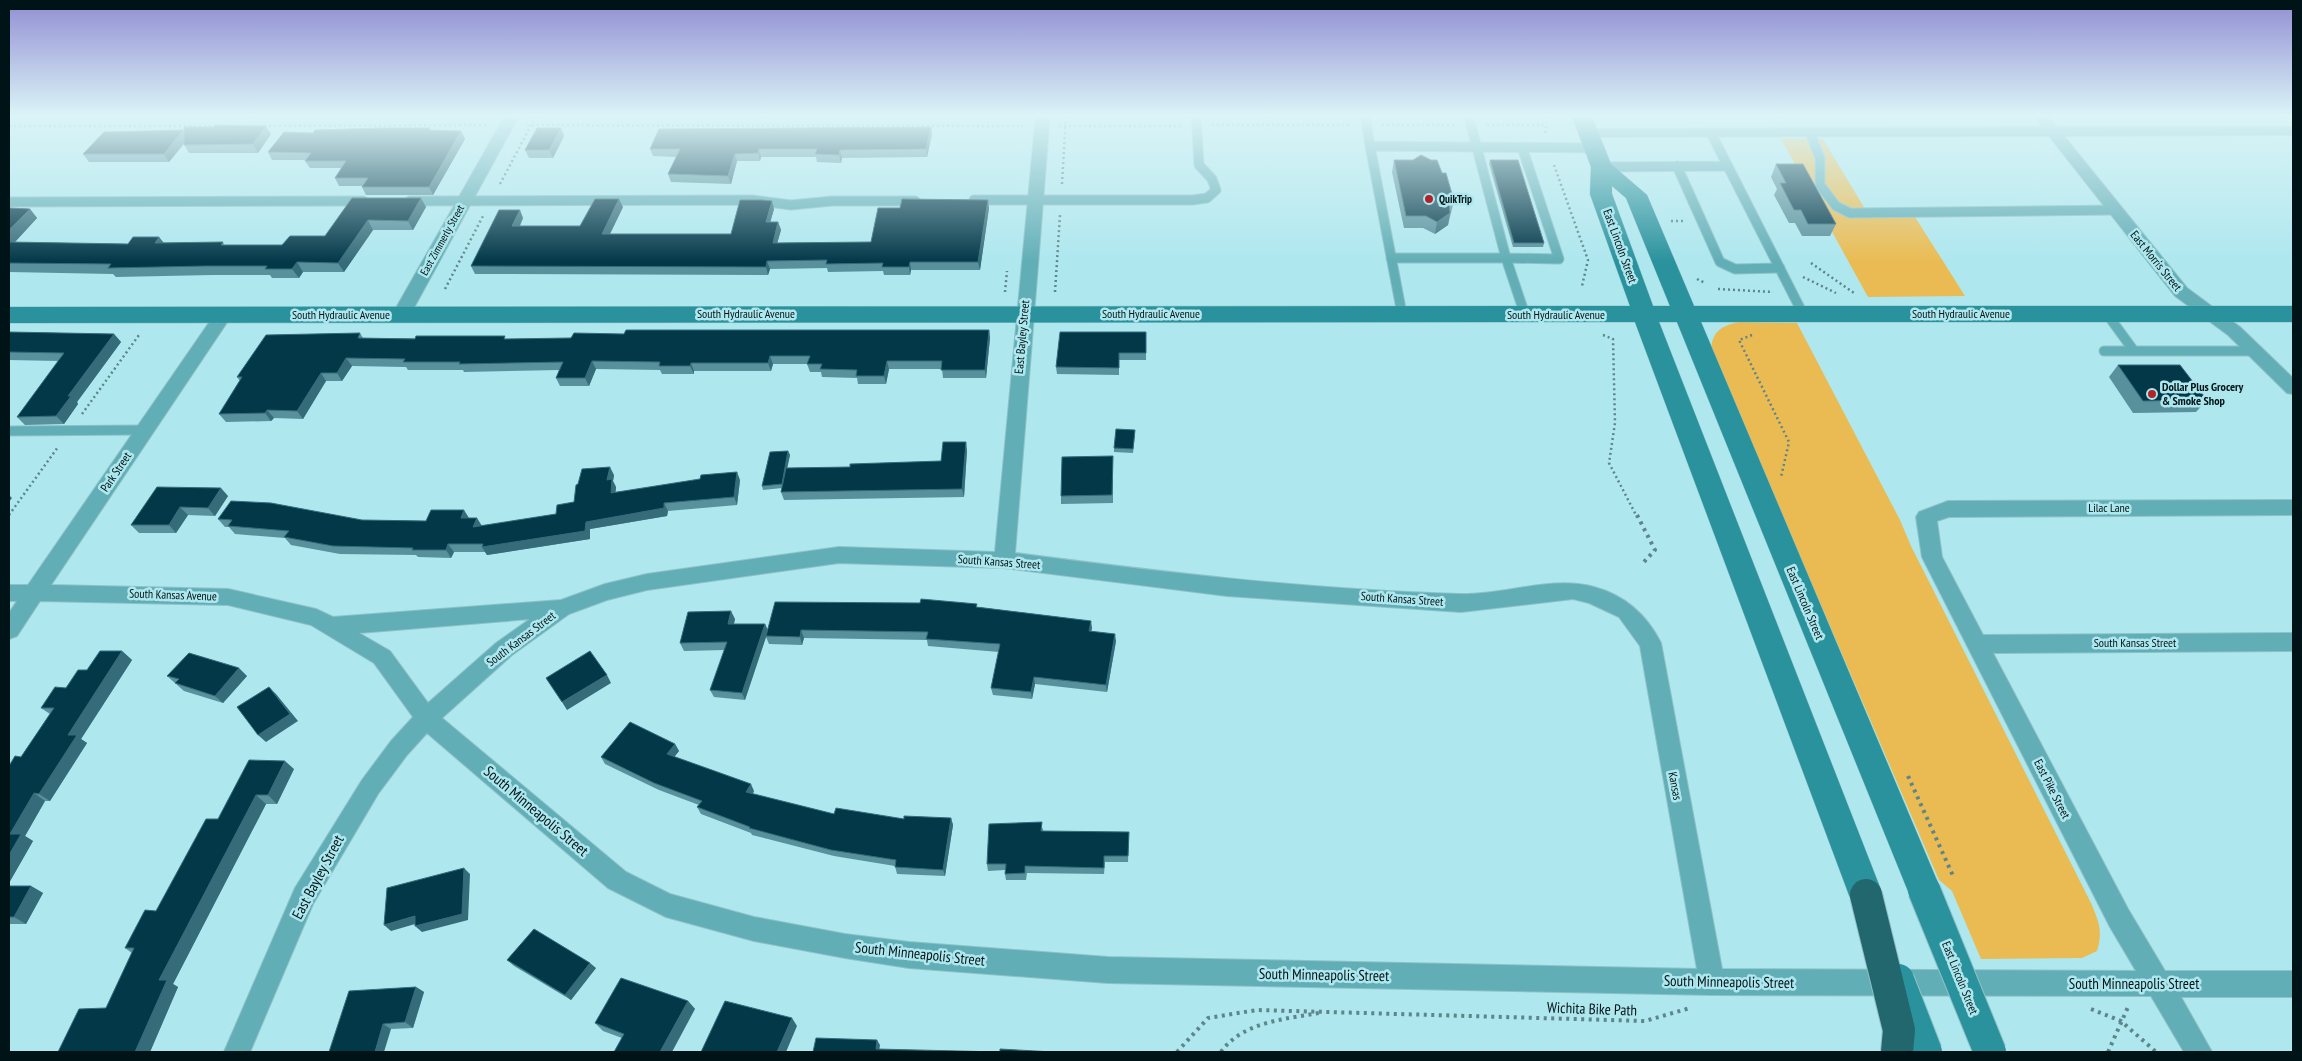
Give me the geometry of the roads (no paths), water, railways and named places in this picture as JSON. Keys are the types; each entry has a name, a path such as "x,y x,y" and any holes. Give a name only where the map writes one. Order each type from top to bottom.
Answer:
{"highway":[{"path":"1866,895 1898,1030 1897,1052"}],"street":[{"name":"East Zimmerly Street","path":"400,315 485,164"},
{"name":"East Bayley Street","path":"1004,560 1038,164"},
{"name":"East Lincoln Street","path":"1597,164 1601,194 1644,314 1926,1052"},
{"name":"East Lincoln Street","path":"1608,164 1636,195 1684,314 1939,884 1990,1052"},
{"name":"East Morris Street","path":"2079,164 2181,292 2234,331 2293,388"},
{"name":"South Hydraulic Avenue","path":"9,315 2293,314"},
{"name":"Park Street","path":"9,630 223,315"},
{"name":"Lilac Lane","path":"1926,517 1948,509 2293,507"},
{"name":"East Pike Street","path":"1926,517 1932,557 1976,644 2119,918 2199,1052"},
{"name":"South Kansas Street","path":"426,718 504,649 562,608 606,592 647,582 839,555 1004,560 1227,588 1461,603 1572,591 1593,595 1613,604"},
{"name":"South Kansas Avenue","path":"9,593 228,597 299,612 332,626 382,658 426,718"},
{"name":"Kansas","path":"1613,604 1626,611 1650,643 1712,982"},
{"name":"South Kansas Avenue","path":"332,626 562,608"},
{"name":"South Kansas Street","path":"1976,644 2293,642"},
{"name":"East Bayley Street","path":"238,1052 304,896 370,787 399,748 426,718"},
{"name":"South Minneapolis Street","path":"426,718 618,880 666,905 763,930 845,946 909,955 1108,970 1712,982 2293,984"}],"lane":[{"path":"966,200 1192,200 1208,198 1216,190 1212,179 1199,164"},
{"path":"1373,164 1402,314"},
{"path":"1480,164 1506,258 1525,315"},
{"path":"1392,258 1559,259 1527,164"},
{"path":"1665,164 1677,166 1728,166 1803,314"},
{"path":"1822,164 1820,185 1836,206 1850,213 2116,210"},
{"path":"1677,166 1720,262 1735,269 1780,268"},
{"path":"398,201 752,200 791,205 832,201 928,201"},
{"path":"9,202 368,201"},
{"path":"2107,314 2134,351"},
{"path":"2104,351 2256,351"},
{"path":"9,431 145,430"}],"place":[{"name":"QuikTrip","path":"1429,199"},
{"name":"Dollar Plus Grocery & Smoke Shop","path":"2152,394"}]}
